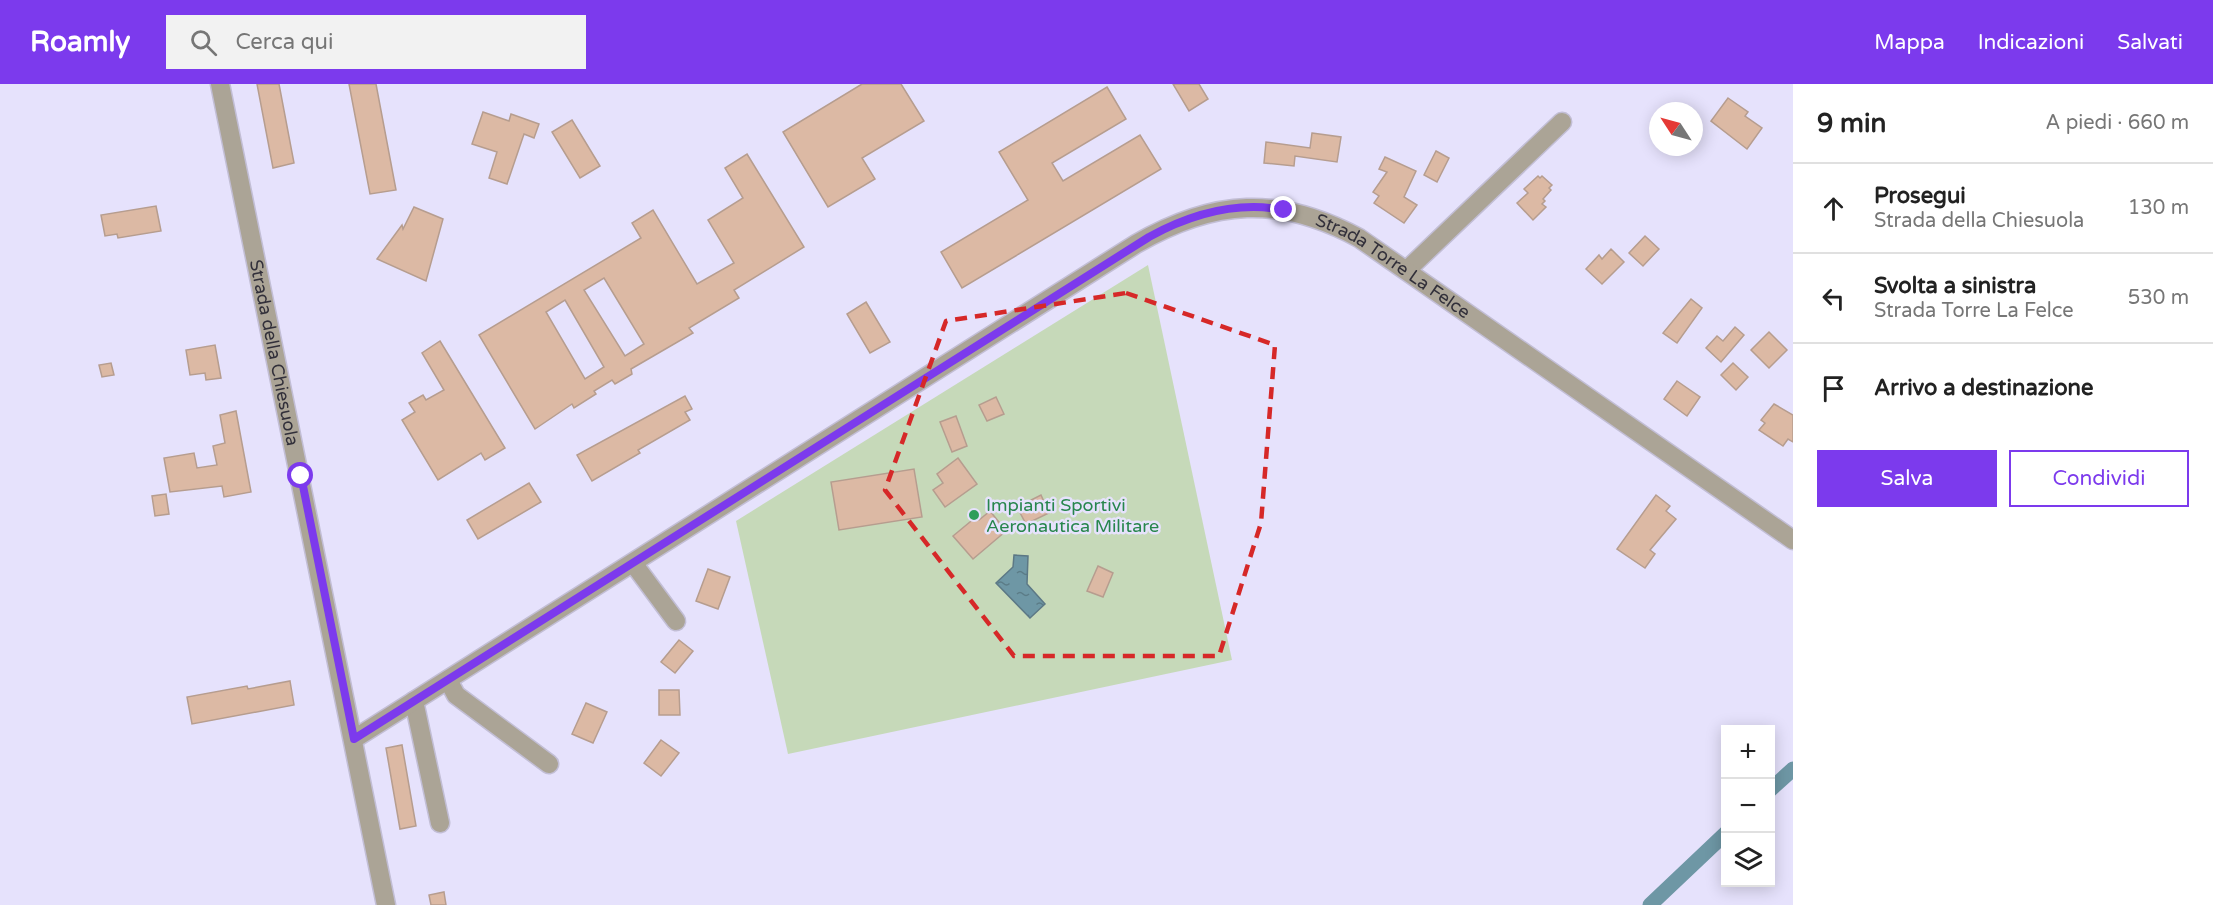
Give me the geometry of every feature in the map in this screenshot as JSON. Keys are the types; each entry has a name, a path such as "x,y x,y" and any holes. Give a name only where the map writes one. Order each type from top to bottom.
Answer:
{"street":[{"name":"Strada della Chiesuola","path":"220,84 386,905"},
{"path":"1407,270 1562,122"},
{"name":"Strada Torre La Felce","path":"354,739 1110,260 1186,219 1216,211 1273,208 1294,212 1345,231 1407,270 1793,540"},
{"path":"633,562 676,621"},
{"path":"448,680 456,695 549,764"},
{"path":"414,701 440,823"}],"highlighted area":[{"path":"1126,293 1275,345 1261,523 1219,656 1014,656 885,490 946,321"}],"green space":[{"name":"Impianti Sportivi Aeronautica Militare","path":"1148,265 1232,660 788,754 736,521"}],"water":[{"path":"1014,555 1028,556 1027,584 1045,604 1030,618 996,583 1013,567"}],"building":[{"path":"257,84 279,84 294,163 273,168"},
{"path":"349,84 376,84 396,190 370,194"},
{"path":"862,84 901,84 924,121 862,158 875,179 828,207 783,132"},
{"path":"1173,84 1199,84 1208,99 1189,111"},
{"path":"1107,87 1126,119 1052,163 1063,181 1140,135 1161,169 962,288 941,252 1028,200 999,152"},
{"path":"1728,98 1748,112 1745,116 1762,128 1747,149 1711,121"},
{"path":"483,112 509,121 511,114 539,124 534,138 524,134 507,184 489,178 497,152 472,144"},
{"path":"572,120 600,166 580,178 552,132"},
{"path":"1312,133 1341,137 1337,162 1295,156 1294,166 1264,163 1266,142 1310,148"},
{"path":"1436,151 1449,158 1437,182 1424,175"},
{"path":"747,154 804,247 734,290 739,298 689,328 693,333 631,369 632,374 615,384 612,380 594,391 596,394 574,408 572,404 535,429 479,335 641,238 632,223 653,210 697,284 734,263 708,220 743,198 725,168","holes":["604,278 644,344 625,356 584,290","565,300 604,367 585,379 546,312"]},
{"path":"1385,157 1416,171 1404,197 1417,205 1404,223 1374,203 1379,196 1373,192 1387,172 1379,169"},
{"path":"1538,176 1540,178 1542,176 1552,185 1549,188 1551,190 1543,199 1545,201 1542,204 1546,207 1533,220 1517,203 1528,193 1524,189"},
{"path":"156,206 161,231 118,238 117,234 105,236 101,215"},
{"path":"414,207 443,219 426,281 377,259 402,225 403,229"},
{"path":"1645,236 1659,249 1643,266 1629,253"},
{"path":"1611,249 1624,262 1602,284 1586,269 1599,255 1602,259"},
{"path":"1691,299 1702,308 1677,343 1663,333"},
{"path":"866,302 890,342 870,353 847,314"},
{"path":"1735,327 1744,335 1721,362 1706,348 1717,336 1723,341"},
{"path":"1769,332 1787,350 1769,368 1751,350"},
{"path":"440,341 505,448 485,460 481,453 438,480 402,420 415,412 409,403 423,395 426,400 444,390 422,353"},
{"path":"215,345 221,378 206,380 205,373 190,375 186,350"},
{"path":"111,363 114,375 102,377 99,365"},
{"path":"1733,363 1748,377 1736,390 1721,375"},
{"path":"1677,381 1700,397 1687,416 1664,399"},
{"path":"685,396 692,409 685,412 690,420 638,450 640,453 592,481 577,455"},
{"path":"996,397 1004,414 987,421 979,405"},
{"path":"1774,404 1793,415 1793,442 1788,439 1783,446 1759,430 1765,423 1761,420"},
{"path":"236,411 251,492 224,497 222,486 170,492 164,458 194,453 197,468 217,465 213,446 225,443 220,415"},
{"path":"956,416 967,446 952,452 940,422"},
{"path":"958,458 977,484 945,507 933,490 943,483 937,474"},
{"path":"914,469 922,517 839,530 831,482"},
{"path":"529,483 541,502 478,539 467,520"},
{"path":"166,494 169,514 155,516 152,496"},
{"path":"1041,495 1049,513 1026,524 1017,507"},
{"path":"1656,495 1670,506 1666,511 1676,519 1650,550 1655,554 1645,568 1617,549"},
{"path":"990,511 1006,531 973,559 953,536 976,517 979,520"},
{"path":"1098,566 1113,573 1103,597 1087,591"},
{"path":"708,569 730,577 718,609 696,601"},
{"path":"679,640 693,651 675,673 661,662"},
{"path":"290,681 294,705 192,724 187,697"},
{"path":"659,690 679,690 680,715 659,715"},
{"path":"586,703 607,712 593,743 572,734"},
{"path":"661,740 679,753 661,776 644,763"},
{"path":"402,745 416,826 400,829 386,748"},
{"path":"444,892 446,905 431,905 429,895"}],"waterway":[{"path":"1775,785 1793,769"},
{"path":"1650,905 1721,838"}],"place":[{"name":"Impianti Sportivi Aeronautica Militare","path":"974,515"}],"route":[{"path":"301,476 354,739 1149,237 1176,223 1216,211 1252,207 1284,210"}]}
